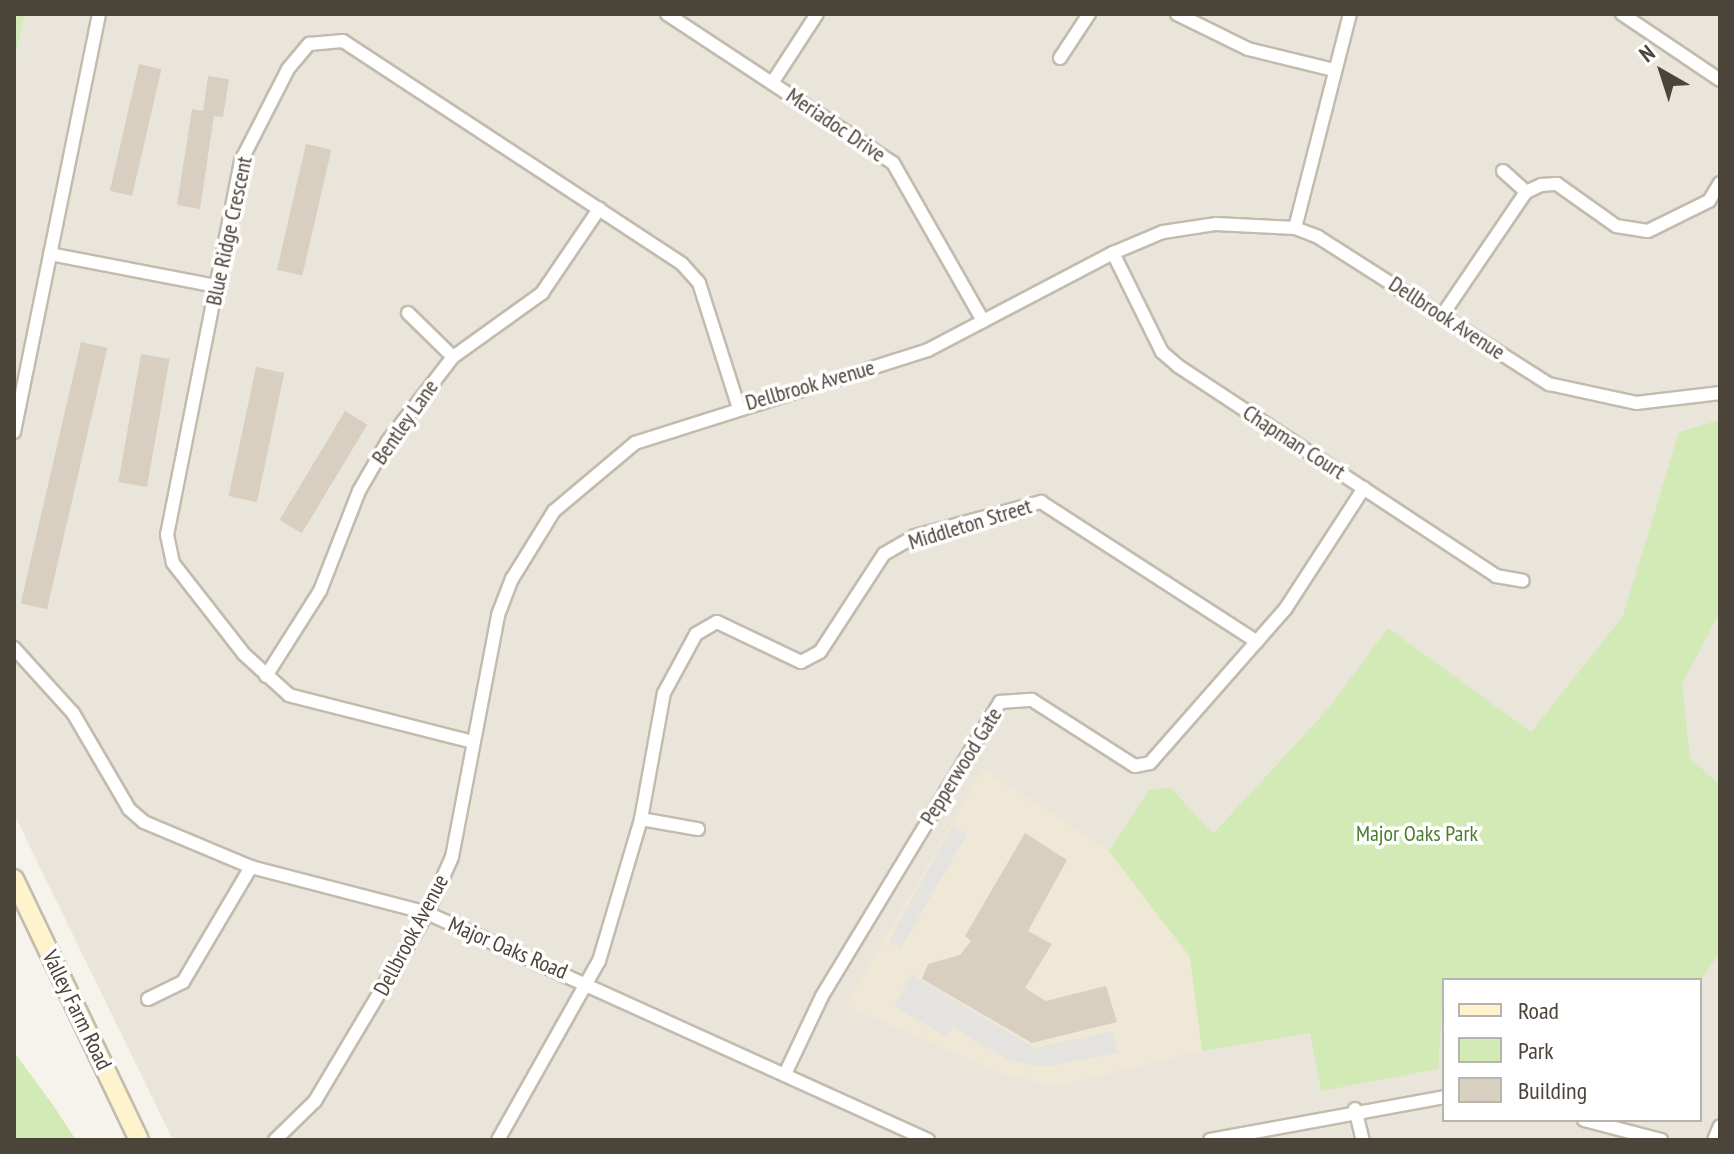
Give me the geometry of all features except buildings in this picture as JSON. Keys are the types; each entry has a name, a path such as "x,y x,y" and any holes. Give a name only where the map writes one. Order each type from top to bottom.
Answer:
{"street":[{"path":"14,432 99,14"},
{"name":"Meriadoc Drive","path":"667,14 893,163 983,321"},
{"path":"772,83 817,14"},
{"path":"1060,58 1089,14"},
{"path":"1177,14 1248,49 1334,70"},
{"path":"1295,228 1350,14"},
{"path":"1622,14 1720,80"},
{"name":"Blue Ridge Crescent","path":"473,742 343,713 289,695 266,676 173,563 167,535 241,161 259,117 302,52 322,40 343,41 599,209 699,283 738,405"},
{"path":"1503,171 1526,192"},
{"path":"1443,314 1526,192 1557,184 1616,226 1648,231 1709,201 1720,183"},
{"name":"Bentley Lane","path":"266,676 320,591 359,491 388,441 453,357 542,293 599,209"},
{"name":"Dellbrook Avenue","path":"275,1140 315,1101 427,913 452,857 498,615 554,511 635,443 738,405 928,350 1113,253 1189,226 1295,228 1443,314 1549,384 1636,403 1720,393"},
{"name":"Chapman Court","path":"1113,253 1162,352 1496,576 1523,581"},
{"path":"50,254 216,286"},
{"path":"408,313 453,357"},
{"name":"Pepperwood Gate","path":"785,1074 822,996 1000,702 1032,700 1135,766 1150,763 1257,642 1364,488"},
{"name":"Middleton Street","path":"503,1139 589,983 641,819 664,693 696,634 717,622 801,662 820,652 884,554 915,536 1041,502 1257,642"},
{"name":"Major Oaks Road","path":"14,648 73,713 129,809 251,867 427,913 589,983 928,1140"},
{"path":"641,819 698,829"},
{"path":"148,999 183,982 251,867"},
{"name":"Valley Farm Road","path":"14,879 139,1140"},
{"path":"1210,1140 1355,1109 1442,1097"},
{"path":"1355,1109 1363,1140"},
{"path":"1592,1122 1661,1140"},
{"path":"1714,1140 1720,1126"}],"shaded area":[{"path":"25,14 1720,14 1720,1140 173,1140 14,814 14,61"},
{"path":"983,769 1109,851 1191,957 1202,1051 1057,1086 1008,1076 846,1006"},
{"path":"953,825 967,834 901,948 889,941"},
{"path":"912,975 1035,1048 1112,1031 1118,1053 1043,1067 1010,1061 953,1027 947,1037 894,1006"}],"green space":[{"path":"14,14 25,14 14,61"},
{"name":"Major Oaks Park","path":"1720,420 1720,612 1682,684 1690,758 1720,785 1720,952 1702,979 1442,978 1438,1069 1321,1091 1310,1033 1202,1051 1190,957 1109,851 1149,790 1171,788 1213,834 1327,710 1388,628 1531,732 1623,616 1679,432"},
{"path":"14,1052 53,1105 76,1140 14,1140"}]}
